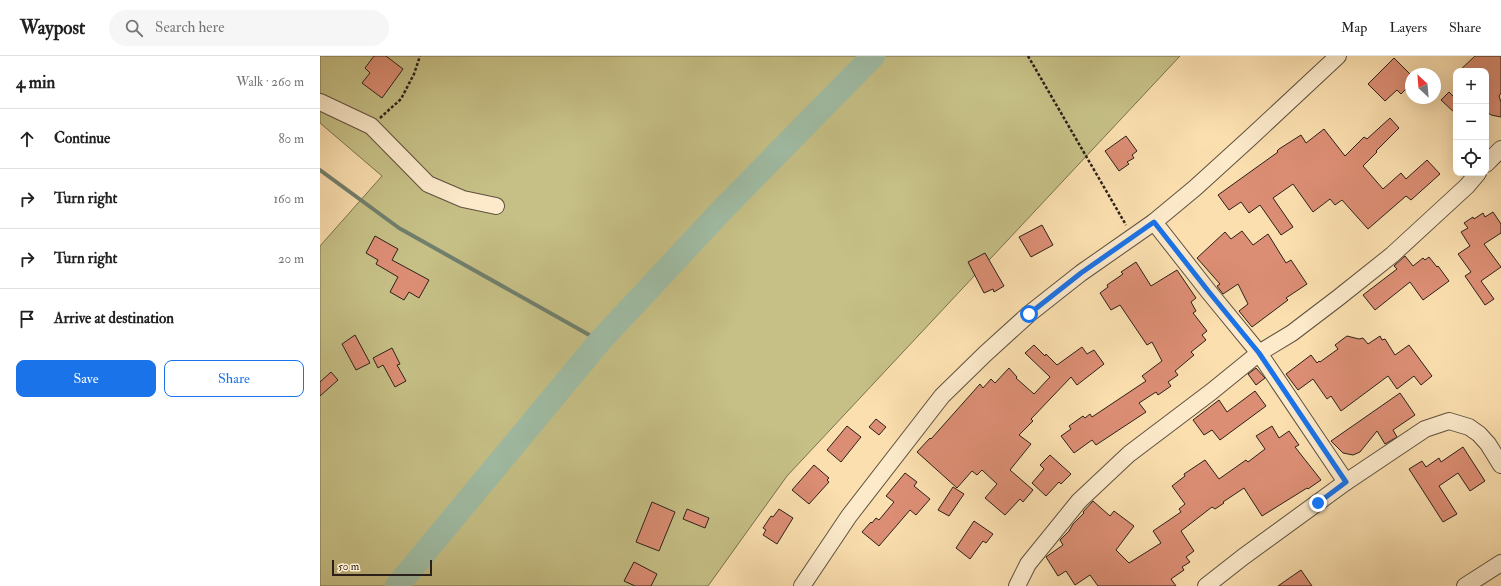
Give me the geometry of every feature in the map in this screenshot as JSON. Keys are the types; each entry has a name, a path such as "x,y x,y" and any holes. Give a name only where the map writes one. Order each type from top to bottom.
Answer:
{"street":[{"path":"803,585 848,516 942,396 1029,314 1081,273 1154,222 1195,188 1338,56"},
{"path":"320,102 371,126 428,184 463,199 496,206"},
{"path":"1017,586 1028,564 1079,501 1129,454 1211,392 1259,353 1292,333 1392,255 1467,186 1475,176"},
{"path":"1154,222 1259,353 1346,482"},
{"path":"1206,586 1242,557 1346,482 1425,429 1449,421 1469,427 1479,434 1488,444 1501,464"},
{"path":"1465,586 1501,563"}],"path":[{"path":"371,126 401,99 414,74 420,56"},
{"path":"1028,56 1133,237"}],"shaded area":[{"path":"320,56 1180,56 787,476 708,586 320,586 320,246 382,176 320,123"}],"building":[{"path":"374,56 386,56 403,69 382,98 362,83 370,73 365,68"},
{"path":"1475,56 1501,56 1501,93 1499,96 1501,102 1501,117 1489,113 1489,68 1462,68"},
{"path":"1394,58 1405,69 1405,90 1401,94 1397,90 1385,101 1368,84"},
{"path":"1449,92 1453,96 1453,111 1441,100"},
{"path":"1390,118 1399,128 1363,166 1383,189 1401,173 1406,179 1427,160 1440,174 1411,200 1406,196 1368,229 1342,200 1335,205 1330,199 1313,212 1293,184 1273,198 1293,227 1281,235 1260,205 1249,213 1241,202 1229,210 1218,195 1278,152 1277,151 1279,149 1301,135 1306,143 1324,129 1345,156 1364,137 1367,139"},
{"path":"1126,136 1137,151 1132,155 1134,158 1127,162 1129,164 1119,171 1105,151"},
{"path":"1493,212 1501,224 1501,233 1484,244 1501,267 1481,281 1494,299 1485,305 1465,276 1471,272 1458,254 1470,246 1461,232 1468,228 1464,223 1483,213 1485,217"},
{"path":"1042,225 1053,245 1031,257 1019,237"},
{"path":"1242,231 1253,245 1268,234 1286,263 1291,260 1307,284 1286,298 1288,300 1252,327 1239,311 1248,304 1238,284 1223,294 1217,286 1220,284 1197,258 1225,232 1231,239"},
{"path":"375,236 398,249 392,260 429,280 419,298 409,292 404,300 390,292 398,277 376,264 378,260 366,253"},
{"path":"985,253 1004,286 994,292 993,289 984,293 968,262"},
{"path":"1405,256 1413,266 1423,258 1425,260 1429,257 1449,281 1423,300 1410,282 1375,310 1363,295 1397,269 1394,266"},
{"path":"1136,262 1151,286 1177,270 1196,298 1191,302 1196,311 1193,313 1207,331 1202,335 1206,340 1191,352 1194,355 1175,371 1178,375 1168,382 1171,386 1158,395 1156,392 1139,403 1146,412 1096,445 1092,440 1074,453 1061,436 1071,429 1069,426 1083,416 1085,418 1090,414 1092,417 1146,381 1142,376 1162,361 1152,342 1147,345 1120,305 1111,310 1100,293 1108,287 1107,285 1123,274 1121,272"},
{"path":"355,335 370,363 356,370 342,344"},
{"path":"1347,336 1359,339 1363,338 1368,344 1380,336 1382,340 1385,339 1395,355 1409,345 1432,376 1421,385 1414,376 1397,389 1388,376 1341,411 1331,396 1327,399 1313,379 1298,390 1286,374 1311,355 1317,363 1319,361 1320,362 1338,349 1335,345"},
{"path":"1034,345 1057,365 1082,347 1087,354 1094,350 1104,364 1077,385 1071,377 1031,419 1033,421 1019,435 1031,444 1010,470 1033,490 1023,502 1020,499 1005,515 985,498 997,484 982,470 977,475 972,471 957,488 917,452 930,438 931,439 980,384 983,388 991,379 995,383 1009,368 1017,377 1016,378 1034,394 1050,377 1025,353"},
{"path":"392,348 400,364 397,365 406,381 395,387 383,365 378,368 373,358"},
{"path":"1256,368 1265,378 1256,385 1248,374"},
{"path":"331,372 338,380 320,396 320,382"},
{"path":"1255,391 1266,406 1220,440 1212,430 1204,435 1193,420 1219,400 1227,412"},
{"path":"1400,393 1415,415 1393,430 1397,437 1385,444 1377,431 1360,452 1353,455 1343,453 1331,441"},
{"path":"876,419 886,427 879,435 869,427"},
{"path":"847,426 861,437 841,462 827,450"},
{"path":"1272,426 1279,438 1289,431 1299,445 1295,447 1321,480 1262,516 1244,488 1215,509 1212,507 1181,531 1194,551 1186,557 1190,562 1182,567 1184,570 1171,579 1176,586 1098,586 1090,575 1075,585 1066,571 1058,576 1046,557 1063,545 1060,540 1093,501 1110,516 1114,511 1134,526 1116,550 1129,563 1161,543 1153,531 1181,512 1179,509 1185,504 1172,486 1185,476 1184,474 1205,460 1219,479 1246,460 1248,462 1265,449 1256,436"},
{"path":"1463,447 1485,481 1470,491 1458,473 1439,486 1457,514 1443,522 1409,469 1422,461 1426,467 1439,458 1441,462"},
{"path":"1050,455 1071,474 1061,484 1059,482 1046,496 1032,483 1044,469 1040,465"},
{"path":"814,465 829,478 827,480 829,482 809,504 792,490"},
{"path":"905,473 917,482 914,486 930,499 916,515 910,510 879,546 862,532 876,518 879,520 894,502 886,496"},
{"path":"953,487 964,494 949,516 938,510"},
{"path":"652,502 675,512 659,551 636,542"},
{"path":"687,509 709,518 705,528 683,519"},
{"path":"779,509 793,518 777,544 763,535 766,530 763,528 771,516 773,517"},
{"path":"974,521 993,534 986,543 983,541 970,559 956,548"},
{"path":"634,562 657,574 651,586 635,586 624,581"},
{"path":"1301,570 1312,586 1278,586"}],"waterway":[{"path":"397,586 600,341 721,211 873,56"},
{"path":"320,170 399,228 600,341"}],"route":[{"path":"1029,314 1081,273 1154,222 1259,353 1346,482 1318,503"}]}
